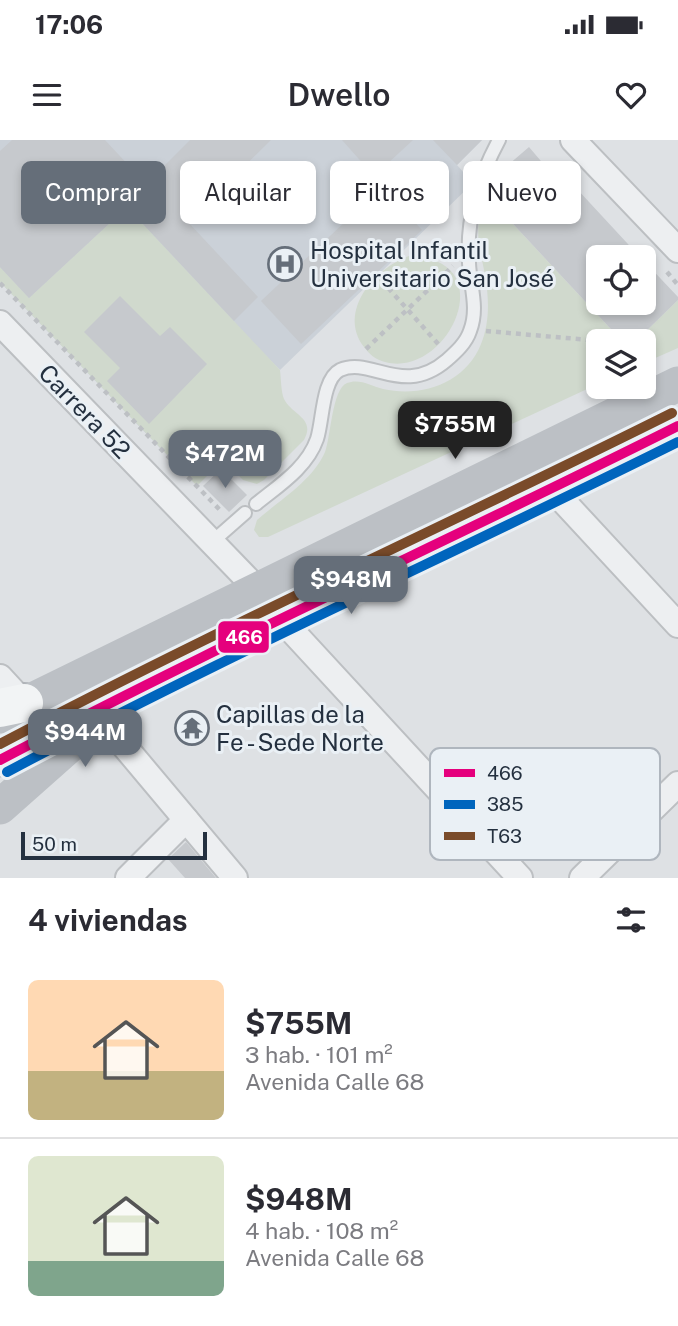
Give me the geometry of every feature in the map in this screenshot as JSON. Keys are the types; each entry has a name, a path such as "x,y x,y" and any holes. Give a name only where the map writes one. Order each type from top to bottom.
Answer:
{"main road":[{"path":"6,701 257,589 678,384"},
{"path":"0,760 132,690 678,426"},
{"path":"0,807 132,690"}],"street":[{"path":"573,140 677,247"},
{"name":"Carrera 52","path":"0,323 257,589"},
{"path":"552,489 678,625"},
{"path":"281,619 430,780"},
{"path":"120,741 235,878"},
{"path":"660,802 678,784"},
{"path":"128,878 186,820"},
{"path":"503,860 520,878"},
{"path":"582,878 600,860"}],"lane":[{"path":"256,504 295,471 311,452 317,439 331,377 338,371 346,368 405,377 427,373 450,357 465,342 471,330 474,302 468,250 475,199 499,140"},
{"path":"212,542 245,513"}],"path":[{"path":"346,368 468,250"},
{"path":"375,273 450,357"},
{"path":"0,283 234,523"},
{"path":"471,330 586,340"}],"shaded area":[{"path":"0,140 482,140 457,165 463,172 463,193 449,206 449,161 330,161 330,224 431,224 280,370 260,350 161,449 0,282"},
{"path":"109,224 143,224 280,370 284,399 302,417 307,427 304,440 257,484 243,480 223,460 197,486 0,282 0,267 29,298"},
{"path":"479,224 513,224 586,302 586,315 598,315 611,329 586,329 586,390 268,537 259,537 254,530 257,520 304,481 320,462 327,445 335,403 342,387 356,381 398,391 428,389 454,377 474,357 484,336 488,310"},
{"path":"409,256 438,262 455,276 460,295 457,316 446,336 429,353 408,362 385,362 368,352 357,333 357,306 364,292 384,270"},
{"path":"678,300 678,348 656,358 656,329 648,329"}],"building":[{"path":"12,140 105,140 125,161 21,161 21,224 109,224 29,298 0,267 0,151"},
{"path":"190,140 271,140 250,161 180,161 180,224 190,224 258,297 234,321 143,224 166,224 166,164"},
{"path":"342,140 413,140 390,161 361,161"},
{"path":"433,140 482,140 457,165"},
{"path":"529,147 541,161 513,161"},
{"path":"581,193 629,245 586,245 586,302 513,224 581,224"},
{"path":"343,224 416,224 422,230 301,344 261,301"},
{"path":"656,274 678,297 648,329 611,329 598,315 656,315"},
{"path":"120,296 160,336 170,327 207,364 149,424 107,381 120,368 84,332"},
{"path":"221,469 247,495 229,512 203,486"},
{"path":"186,842 216,878 185,878 168,859"}],"transit line":[{"name":"T63","path":"0,744 251,617 672,413"},
{"name":"466","path":"0,760 253,632 678,426"},
{"name":"385","path":"7,772 257,645 678,442"}],"place":[{"name":"Hospital Infantil Universitario San José","path":"285,264"},
{"name":"Capillas de la Fe - Sede Norte","path":"192,728"}]}
